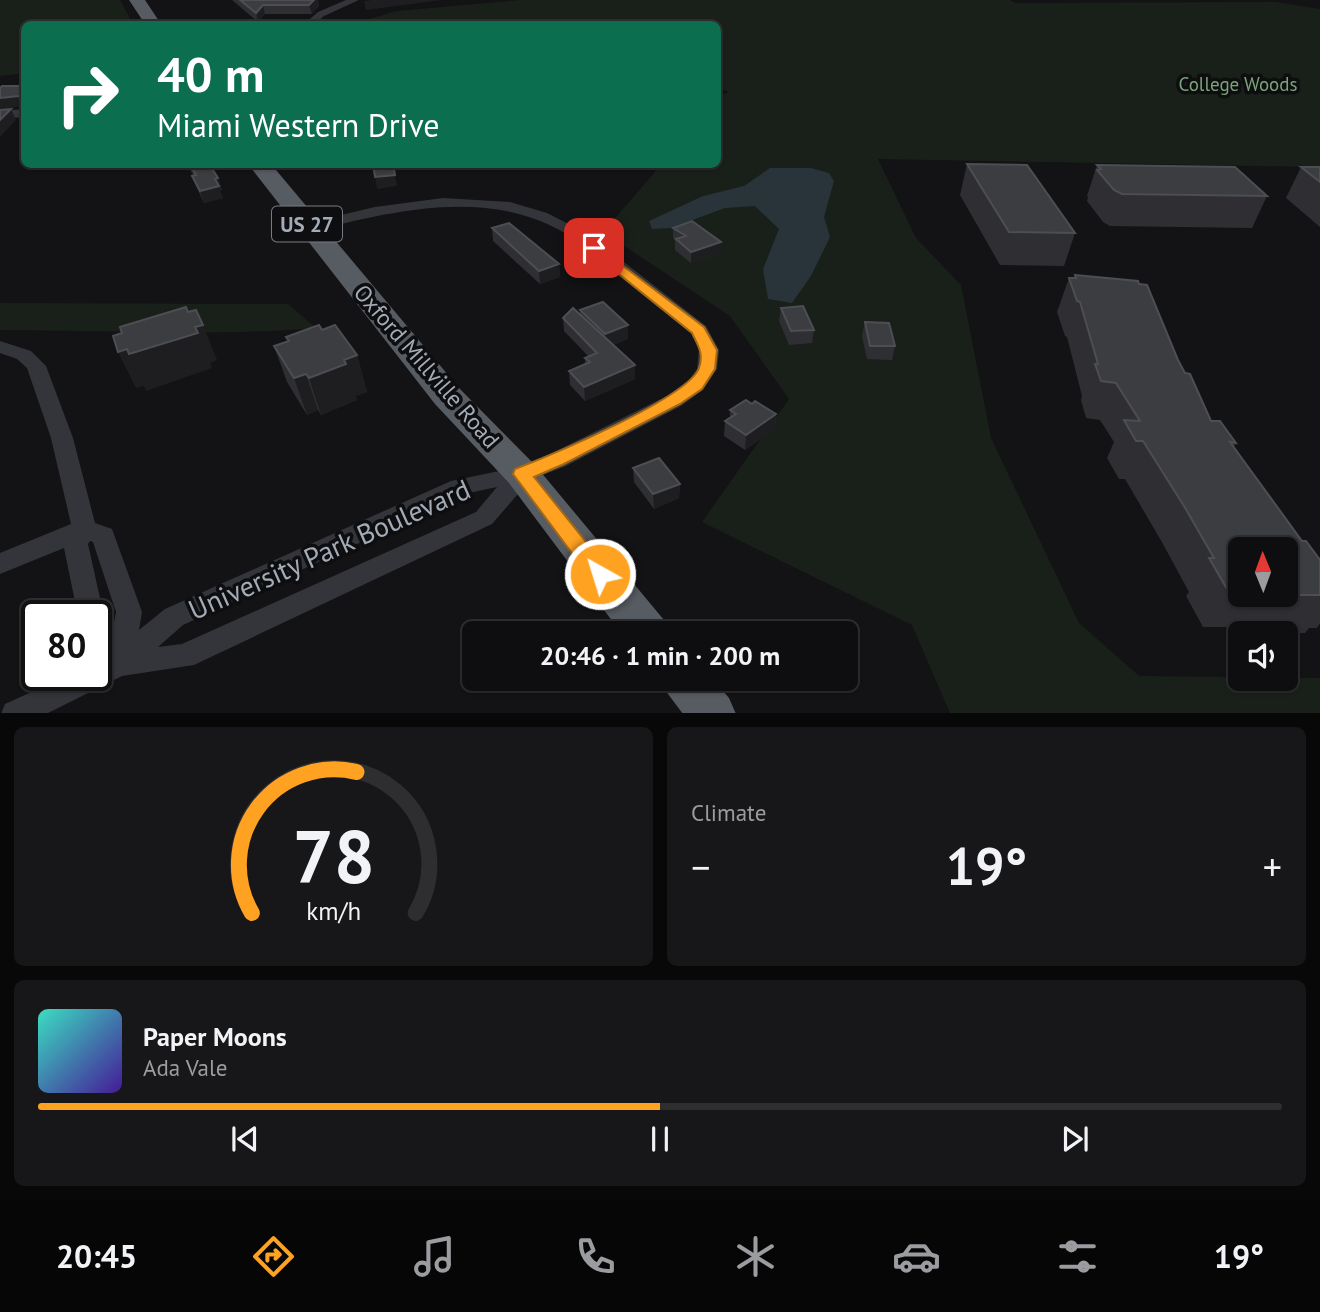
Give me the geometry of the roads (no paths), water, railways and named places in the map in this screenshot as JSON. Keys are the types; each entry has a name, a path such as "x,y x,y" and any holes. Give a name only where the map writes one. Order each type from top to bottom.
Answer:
{"highway":[{"path":"137,0 151,21"},
{"name":"Oxford Millville Road","path":"262,168 447,396 522,474 638,621"},
{"path":"694,691 712,713"}],"street":[{"path":"312,21 321,13 354,0"},
{"path":"320,1 340,4"},
{"path":"0,115 21,113"},
{"path":"309,227 388,208 469,202 501,205 541,216 573,232 698,330 709,350 707,369 696,385 674,401 558,460 522,474"},
{"path":"0,347 23,355 36,366 62,438 84,529 76,544 88,600"},
{"name":"University Park Boulevard","path":"112,664 174,617 459,487 522,474"},
{"name":"University Park Boulevard","path":"112,669 184,656 423,548 484,518 522,474"},
{"path":"0,564 84,529 103,536 129,612 112,651"},
{"name":"University Park Boulevard","path":"15,713 61,691"}],"park label":[{"name":"College Woods","path":"1238,84"}]}
